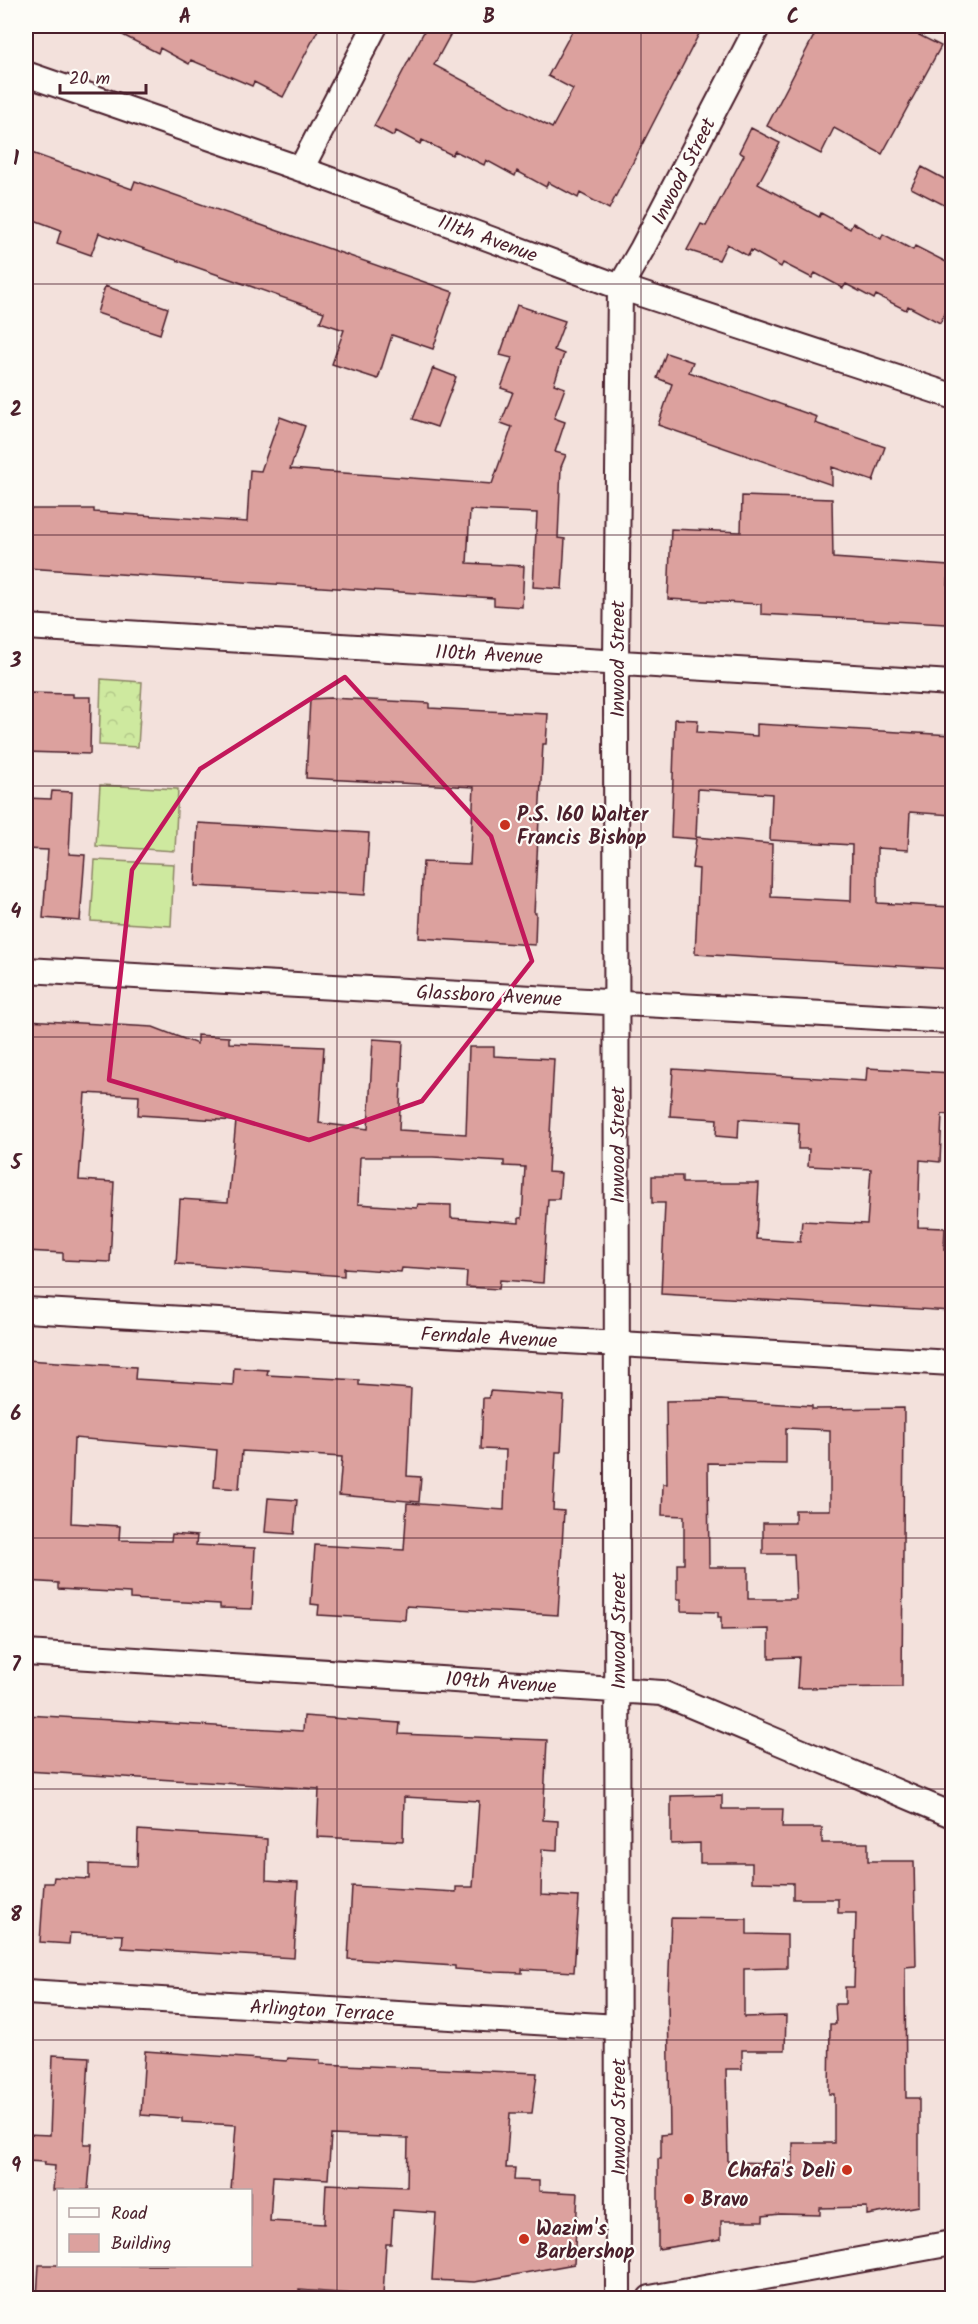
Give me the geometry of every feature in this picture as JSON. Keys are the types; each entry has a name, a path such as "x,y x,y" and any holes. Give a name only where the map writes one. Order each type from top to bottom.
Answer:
{"street":[{"path":"301,169 375,26"},
{"name":"Inwood Street","path":"618,2298 616,661 620,286 642,249 758,26"},
{"name":"111th Avenue","path":"26,74 301,169 620,286 952,396"},
{"name":"110th Avenue","path":"26,627 952,683"},
{"name":"Glassboro Avenue","path":"26,970 952,1021"},
{"name":"Ferndale Avenue","path":"26,1310 952,1363"},
{"name":"109th Avenue","path":"26,1653 662,1693 952,1815"},
{"name":"Arlington Terrace","path":"26,1992 618,2027"},
{"path":"650,2298 952,2242"}],"highlighted area":[{"path":"345,677 491,836 532,961 422,1101 309,1140 109,1080 132,870 200,769"}],"green space":[{"path":"101,679 142,682 138,747 99,745"},
{"path":"100,785 178,789 175,851 96,846"},
{"path":"95,860 174,864 171,926 91,921"}],"building":[{"path":"105,26 320,26 283,97 254,82 252,86 191,60 189,64 160,48 158,53"},
{"path":"427,26 455,26 434,65 552,128 573,89 548,76 575,26 703,26 609,209 580,193 578,198 548,182 546,187 517,171 515,176 486,160 484,165 455,151 452,155 422,140 420,144 396,131 393,136 374,126"},
{"path":"819,26 901,26 941,46 882,154 834,128 821,154 767,126"},
{"path":"751,128 780,143 758,184 819,217 821,213 850,229 853,223 881,239 883,234 913,250 915,246 952,265 952,300 940,323 908,306 906,310 876,295 874,299 846,284 843,288 815,273 812,278 783,263 781,267 751,250 748,256 727,244 719,260 687,250 701,224 706,226 744,155 739,152"},
{"path":"26,151 132,189 135,181 453,292 433,349 392,335 378,379 332,364 344,330 320,322 324,312 99,233 91,255 57,243 61,230 26,217"},
{"path":"922,167 952,183 952,209 911,188"},
{"path":"105,286 168,308 160,334 97,313"},
{"path":"517,305 565,321 554,350 564,354 554,384 565,388 554,418 565,422 555,452 566,455 561,467 558,538 565,539 562,589 533,587 537,513 470,510 467,563 524,566 522,607 494,605 494,598 26,568 26,509 94,509 94,512 247,522 250,470 261,471 280,417 305,426 290,469 492,484 512,427 501,423 513,392 501,388 512,358 500,355"},
{"path":"666,353 693,362 689,372 817,417 815,423 885,447 873,481 832,467 832,485 658,425 672,384 657,378"},
{"path":"433,368 456,377 437,427 413,419"},
{"path":"742,496 832,499 833,558 949,566 946,624 761,614 761,604 668,599 671,529 741,532"},
{"path":"28,693 73,694 73,697 91,697 90,754 26,752 26,695"},
{"name":"P.S. 160 Walter Francis Bishop","path":"310,699 429,703 429,708 548,714 546,744 543,744 534,913 536,913 535,945 419,938 423,862 470,864 474,787 306,778"},
{"path":"675,719 698,720 697,732 757,736 757,724 952,735 952,815 910,812 908,850 877,848 877,903 952,907 952,969 695,954 699,869 692,868 696,839 671,837","holes":["698,789 772,794 770,840 852,845 851,901 771,897 772,844 696,837"]},
{"path":"52,791 72,792 69,854 85,855 80,921 43,918 48,850 26,849 26,798 51,799"},
{"path":"198,823 369,833 365,895 195,886"},
{"path":"26,1020 153,1027 197,1044 197,1035 229,1037 229,1043 324,1047 319,1123 368,1129 373,1039 403,1041 399,1130 466,1134 469,1047 494,1047 494,1056 554,1059 548,1172 561,1173 559,1199 548,1199 543,1283 500,1280 499,1289 466,1287 467,1272 402,1268 401,1272 344,1268 344,1276 176,1264 180,1199 228,1202 236,1121 138,1115 139,1096 85,1093 79,1180 114,1182 110,1262 63,1260 63,1253 26,1251 26,1198 28,1198 32,1138 26,1137","holes":["360,1157 433,1157 504,1161 504,1166 525,1167 522,1218 519,1218 519,1223 451,1218 451,1205 418,1204 417,1208 358,1204"]},
{"path":"867,1068 952,1073 952,1115 942,1114 940,1162 920,1160 918,1227 945,1228 944,1249 952,1250 952,1311 661,1294 665,1203 652,1203 652,1176 682,1176 682,1183 759,1183 756,1239 800,1242 802,1221 867,1224 871,1169 808,1166 809,1149 798,1149 799,1123 739,1119 738,1138 716,1136 717,1119 670,1116 673,1069 866,1081"},
{"path":"26,1360 136,1367 135,1379 233,1385 234,1368 268,1370 267,1375 359,1380 359,1385 411,1389 407,1476 421,1477 419,1502 339,1495 342,1457 242,1451 239,1489 214,1487 217,1450 74,1438 71,1523 120,1526 119,1540 171,1541 172,1534 197,1536 196,1545 255,1548 252,1609 220,1608 220,1604 130,1599 130,1593 58,1589 58,1583 26,1581 26,1486 28,1487 32,1437 26,1437"},
{"path":"490,1391 564,1396 561,1452 556,1452 553,1510 564,1511 558,1615 406,1606 405,1620 318,1615 319,1605 311,1604 315,1545 404,1550 407,1503 504,1510 506,1450 481,1449 483,1398 489,1398"},
{"path":"721,1400 812,1406 812,1409 904,1408 902,1687 797,1688 799,1657 769,1658 769,1629 721,1630 721,1617 718,1617 718,1612 681,1611 681,1599 677,1599 677,1564 684,1564 684,1516 662,1515 663,1484 667,1484 666,1401","holes":["786,1428 830,1430 830,1510 795,1510 795,1523 763,1523 763,1554 794,1554 796,1599 748,1599 748,1567 709,1567 708,1463 786,1464"]},
{"path":"268,1498 297,1500 294,1534 265,1532"},
{"path":"26,1715 303,1731 304,1716 400,1723 399,1734 547,1740 543,1820 558,1821 557,1850 542,1849 541,1895 579,1897 574,1972 522,1969 522,1973 496,1972 455,1969 455,1966 348,1959 352,1886 456,1892 456,1887 473,1887 479,1801 404,1797 403,1841 317,1837 319,1789 26,1771"},
{"path":"722,1795 722,1809 783,1809 782,1828 822,1828 822,1843 868,1843 868,1861 914,1861 916,1966 905,1967 906,2098 919,2098 919,2206 867,2215 867,2207 820,2208 820,2215 780,2214 763,2216 763,2221 721,2221 721,2239 658,2249 658,2159 661,2159 661,2135 670,2134 668,1996 671,1918 747,1919 747,1934 787,1935 787,1968 744,1969 744,2017 786,2016 785,2050 742,2050 742,2069 726,2069 728,2162 793,2163 793,2143 834,2143 834,2094 829,2094 830,2024 836,2024 835,2004 845,2004 845,1987 854,1987 856,1913 838,1913 838,1899 793,1899 793,1883 752,1882 752,1863 700,1863 700,1843 671,1844 671,1796"},
{"path":"138,1830 267,1839 266,1880 298,1882 294,1958 122,1948 123,1935 70,1933 69,1944 40,1942 44,1883 53,1883 54,1877 89,1879 89,1864 137,1866"},
{"path":"145,2051 287,2061 288,2058 320,2060 320,2064 537,2073 532,2113 510,2113 506,2168 515,2168 514,2180 539,2181 539,2191 578,2193 574,2264 475,2282 432,2280 436,2213 393,2210 391,2244 386,2244 383,2296 299,2290 298,2298 37,2298 39,2265 57,2265 57,2267 252,2267 252,2189 231,2189 236,2125 182,2122 182,2118 141,2115","holes":["331,2135 408,2138 407,2187 326,2184 324,2224 270,2221 273,2176 328,2179"]},
{"path":"53,2055 89,2057 84,2144 92,2144 88,2189 53,2190 55,2166 44,2165 45,2162 26,2161 26,2134 50,2135"}],"place":[{"name":"P.S. 160 Walter Francis Bishop","path":"505,825"},
{"name":"Chafa's Deli","path":"847,2170"},
{"name":"Bravo","path":"689,2199"},
{"name":"Wazim's Barbershop","path":"524,2239"}]}
